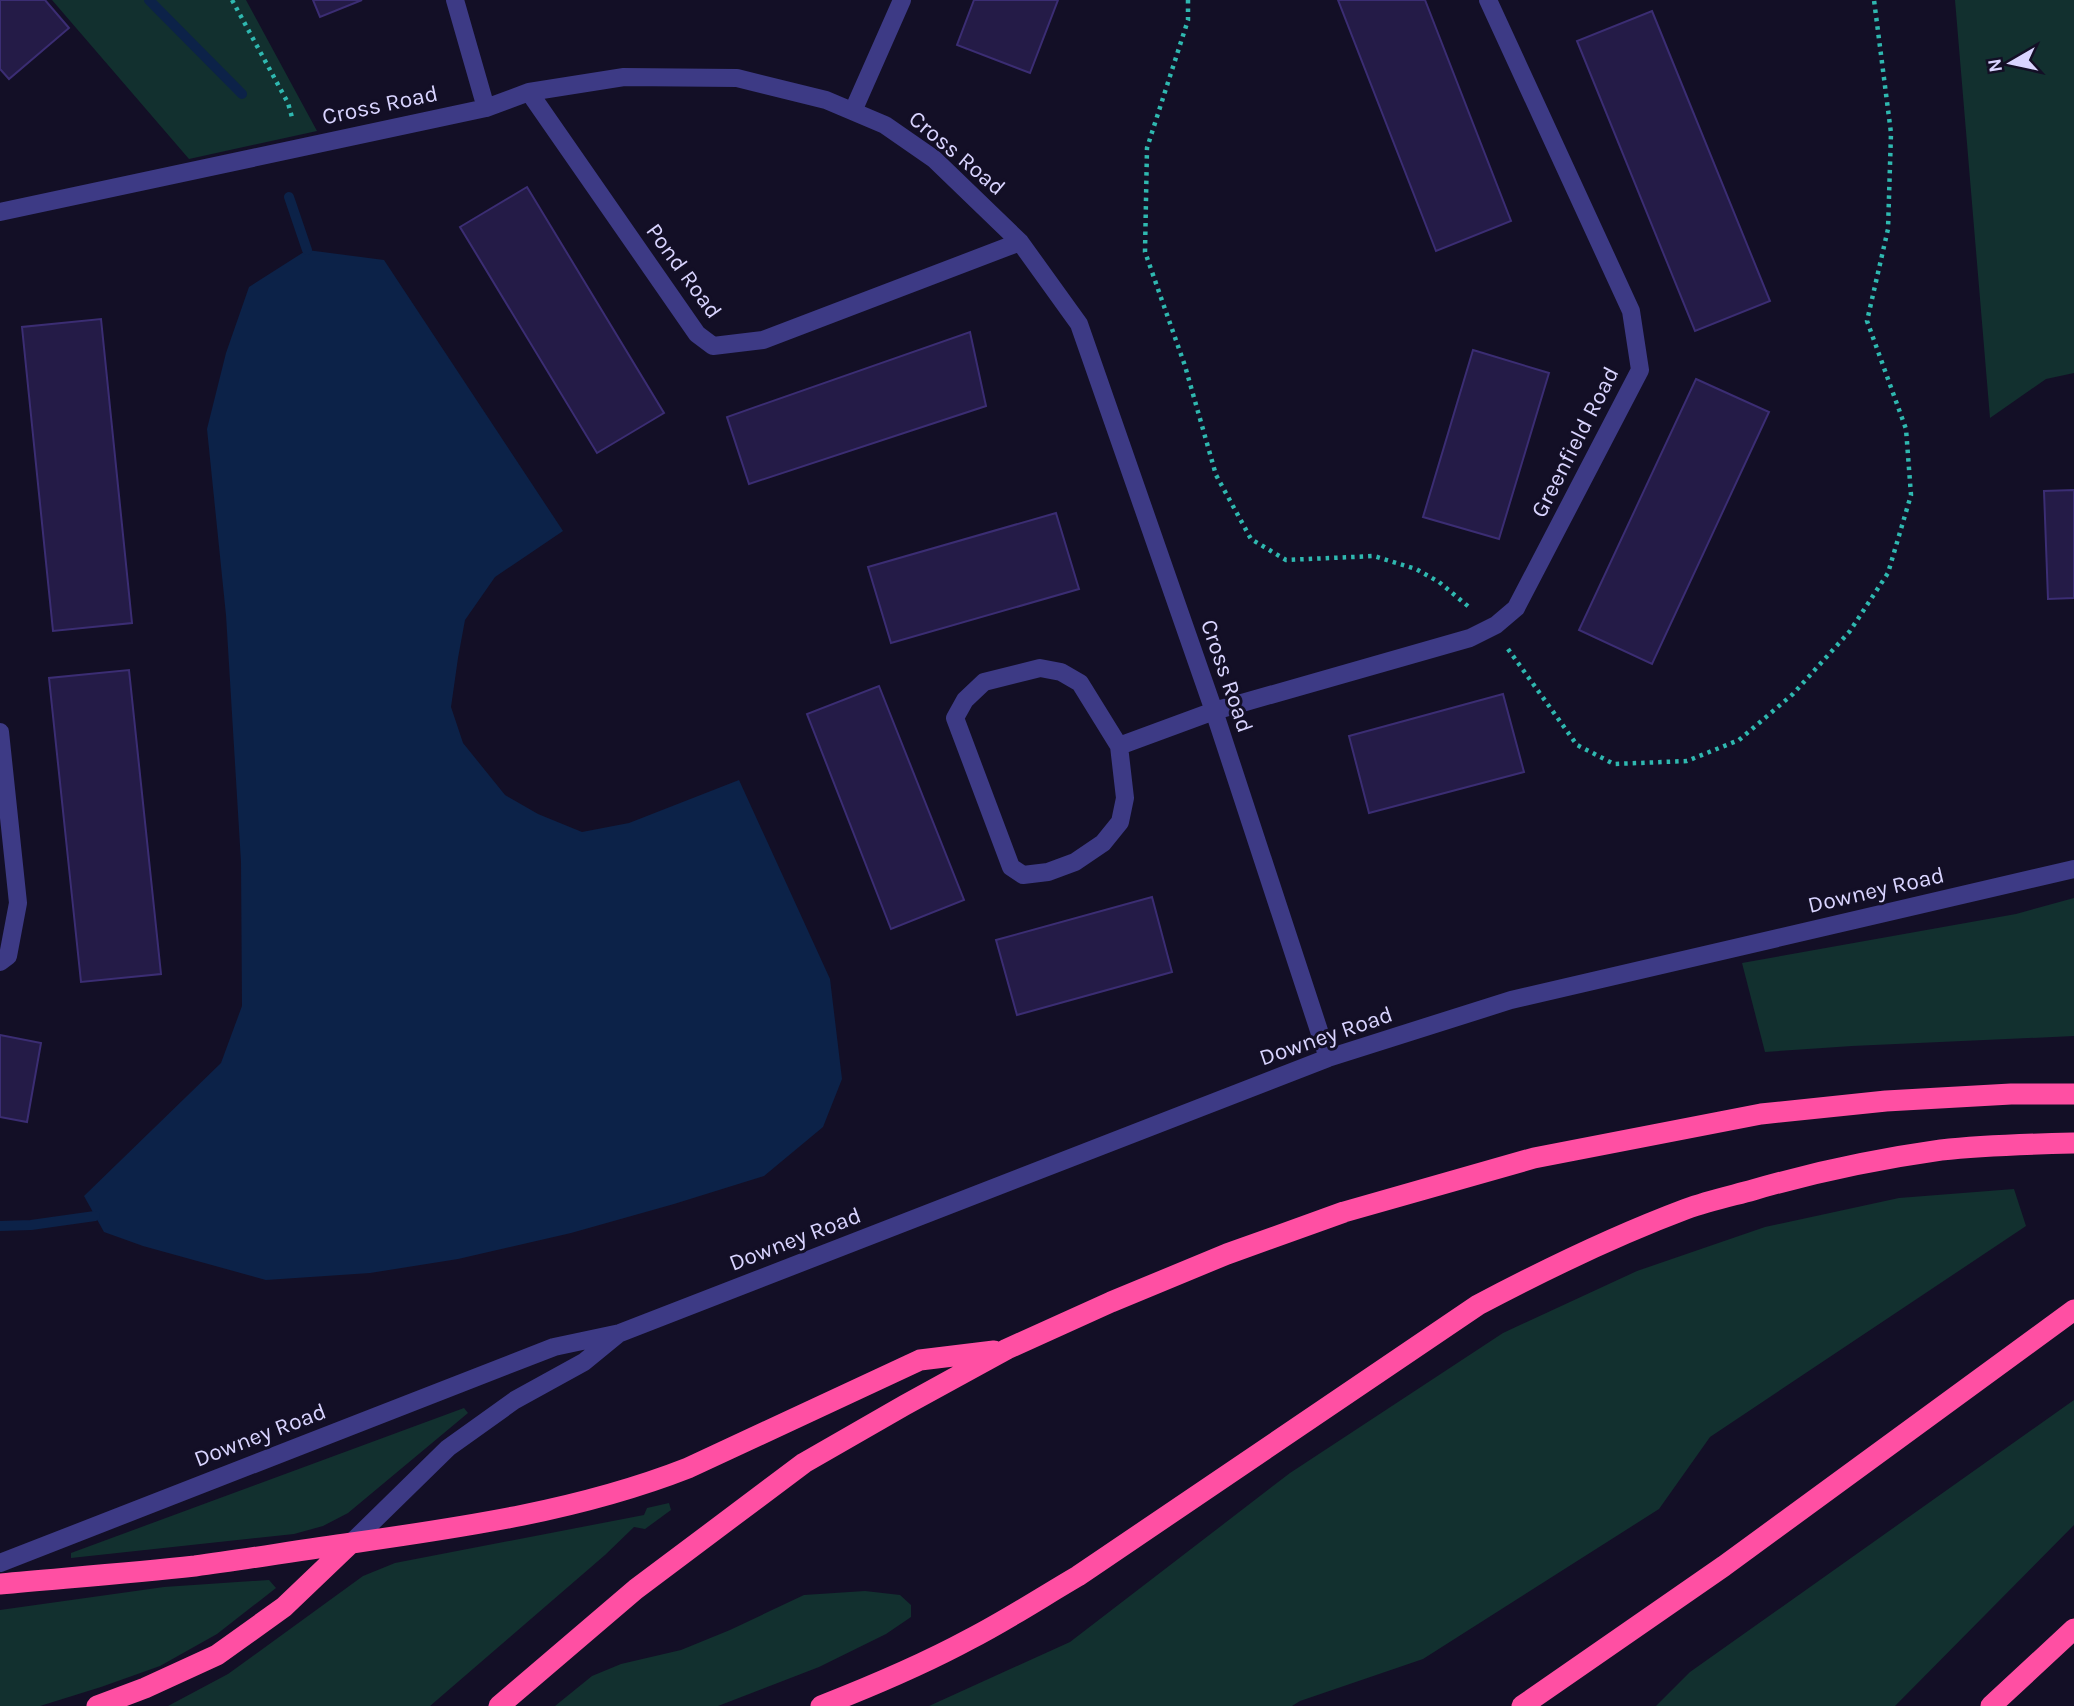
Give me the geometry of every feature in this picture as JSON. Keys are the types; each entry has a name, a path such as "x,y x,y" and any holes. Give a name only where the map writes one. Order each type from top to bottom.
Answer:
{"highway":[{"path":"499,1706 636,1589 804,1463 1007,1349 1227,1254 1344,1212 1534,1158 1761,1114 1886,1101 2011,1094 2074,1094"},
{"path":"821,1706 887,1679 1025,1608 1078,1576 1478,1306 1615,1237 1689,1208 1790,1180 1873,1161 1943,1150 2074,1143"},
{"path":"1522,1706 1724,1566 2074,1310"},
{"path":"0,1584 195,1566 418,1534 607,1496 688,1468 920,1360 1007,1349"},
{"path":"97,1706 145,1688 217,1655 284,1607 351,1543"},
{"path":"1991,1706 2074,1629"}],"street":[{"path":"455,0 486,108"},
{"path":"853,111 902,0"},
{"name":"Greenfield Road","path":"1119,746 1214,711 1470,638 1492,627 1516,608 1640,370 1631,311 1488,0"},
{"name":"Cross Road","path":"0,212 486,108 529,92 624,77 737,78 826,100 885,125 934,159 1020,242 1079,324 1214,711 1328,1058"},
{"name":"Pond Road","path":"529,92 696,334 713,346 763,340 1020,242"},
{"path":"1040,668 1060,672 1080,683 1119,746 1125,798 1120,822 1103,843 1075,862 1048,872 1023,874 1011,867 955,718 965,700 984,682 1040,668"},
{"path":"0,732 18,903 8,956 0,962"},
{"name":"Downey Road","path":"0,1563 554,1347 620,1333 1328,1058 1511,1000 2074,869"},
{"name":"Downey Road","path":"351,1543 448,1448 515,1400 584,1362 620,1333"}],"path":[{"path":"232,0 288,103 300,147"},
{"path":"1188,0 1188,20 1147,148 1145,252 1185,366 1216,475 1251,539 1286,560 1374,556 1416,569 1439,582 1492,627 1577,746 1614,764 1687,761 1739,740 1793,694 1850,631 1888,573 1911,495 1906,429 1867,321 1888,229 1891,133 1874,0"}],"green space":[{"path":"52,0 246,0 317,131 189,159"},
{"path":"1955,0 2074,0 2074,373 2046,379 1990,418"},
{"path":"2074,898 2074,1036 1765,1052 1742,963 2016,914"},
{"path":"2014,1189 2026,1226 1710,1437 1659,1509 1423,1659 1292,1706 929,1706 1070,1642 1290,1473 1503,1333 1637,1271 1765,1227 1899,1198"},
{"path":"2074,1400 2074,1525 1895,1706 1656,1706 1690,1672"},
{"path":"464,1408 468,1413 348,1513 323,1526 294,1534 71,1558 71,1553"},
{"path":"669,1503 671,1510 645,1529 634,1527 430,1706 168,1706 228,1674 363,1576 395,1563 644,1515 647,1508"},
{"path":"269,1580 276,1588 217,1634 160,1666 40,1706 0,1706 0,1610 164,1587"},
{"path":"865,1591 900,1595 911,1605 911,1617 886,1634 819,1667 718,1706 555,1706 592,1676 621,1664 681,1650 804,1595"}],"water":[{"path":"307,250 384,260 563,531 495,577 465,620 451,707 463,743 505,795 538,814 582,832 629,823 739,780 830,979 842,1079 823,1127 764,1176 571,1233 458,1259 370,1273 266,1280 143,1246 104,1232 84,1196 221,1063 242,1006 241,862 226,615 207,429 226,353 249,287"}],"building":[{"path":"0,0 45,0 69,28 9,79 0,69"},
{"path":"313,0 362,0 320,17"},
{"path":"974,0 1058,0 1030,73 957,45"},
{"path":"1338,0 1425,0 1511,221 1436,251"},
{"path":"1652,11 1770,301 1695,331 1577,41"},
{"path":"527,187 664,413 597,453 460,227"},
{"path":"101,319 132,623 53,631 22,327"},
{"path":"970,332 986,406 749,484 727,417"},
{"path":"1473,350 1549,373 1499,539 1423,517"},
{"path":"1696,379 1769,412 1652,664 1579,630"},
{"path":"2074,490 2074,598 2048,599 2044,491"},
{"path":"1056,513 1079,589 891,643 868,567"},
{"path":"129,670 161,974 81,982 49,678"},
{"path":"879,686 964,900 891,929 807,714"},
{"path":"1503,694 1524,772 1369,813 1349,736"},
{"path":"1152,897 1172,972 1017,1015 996,940"},
{"path":"0,1035 41,1043 27,1122 0,1117"}],"waterway":[{"path":"149,0 242,94"},
{"path":"289,197 307,250"},
{"path":"0,1226 31,1225 95,1216"}]}
